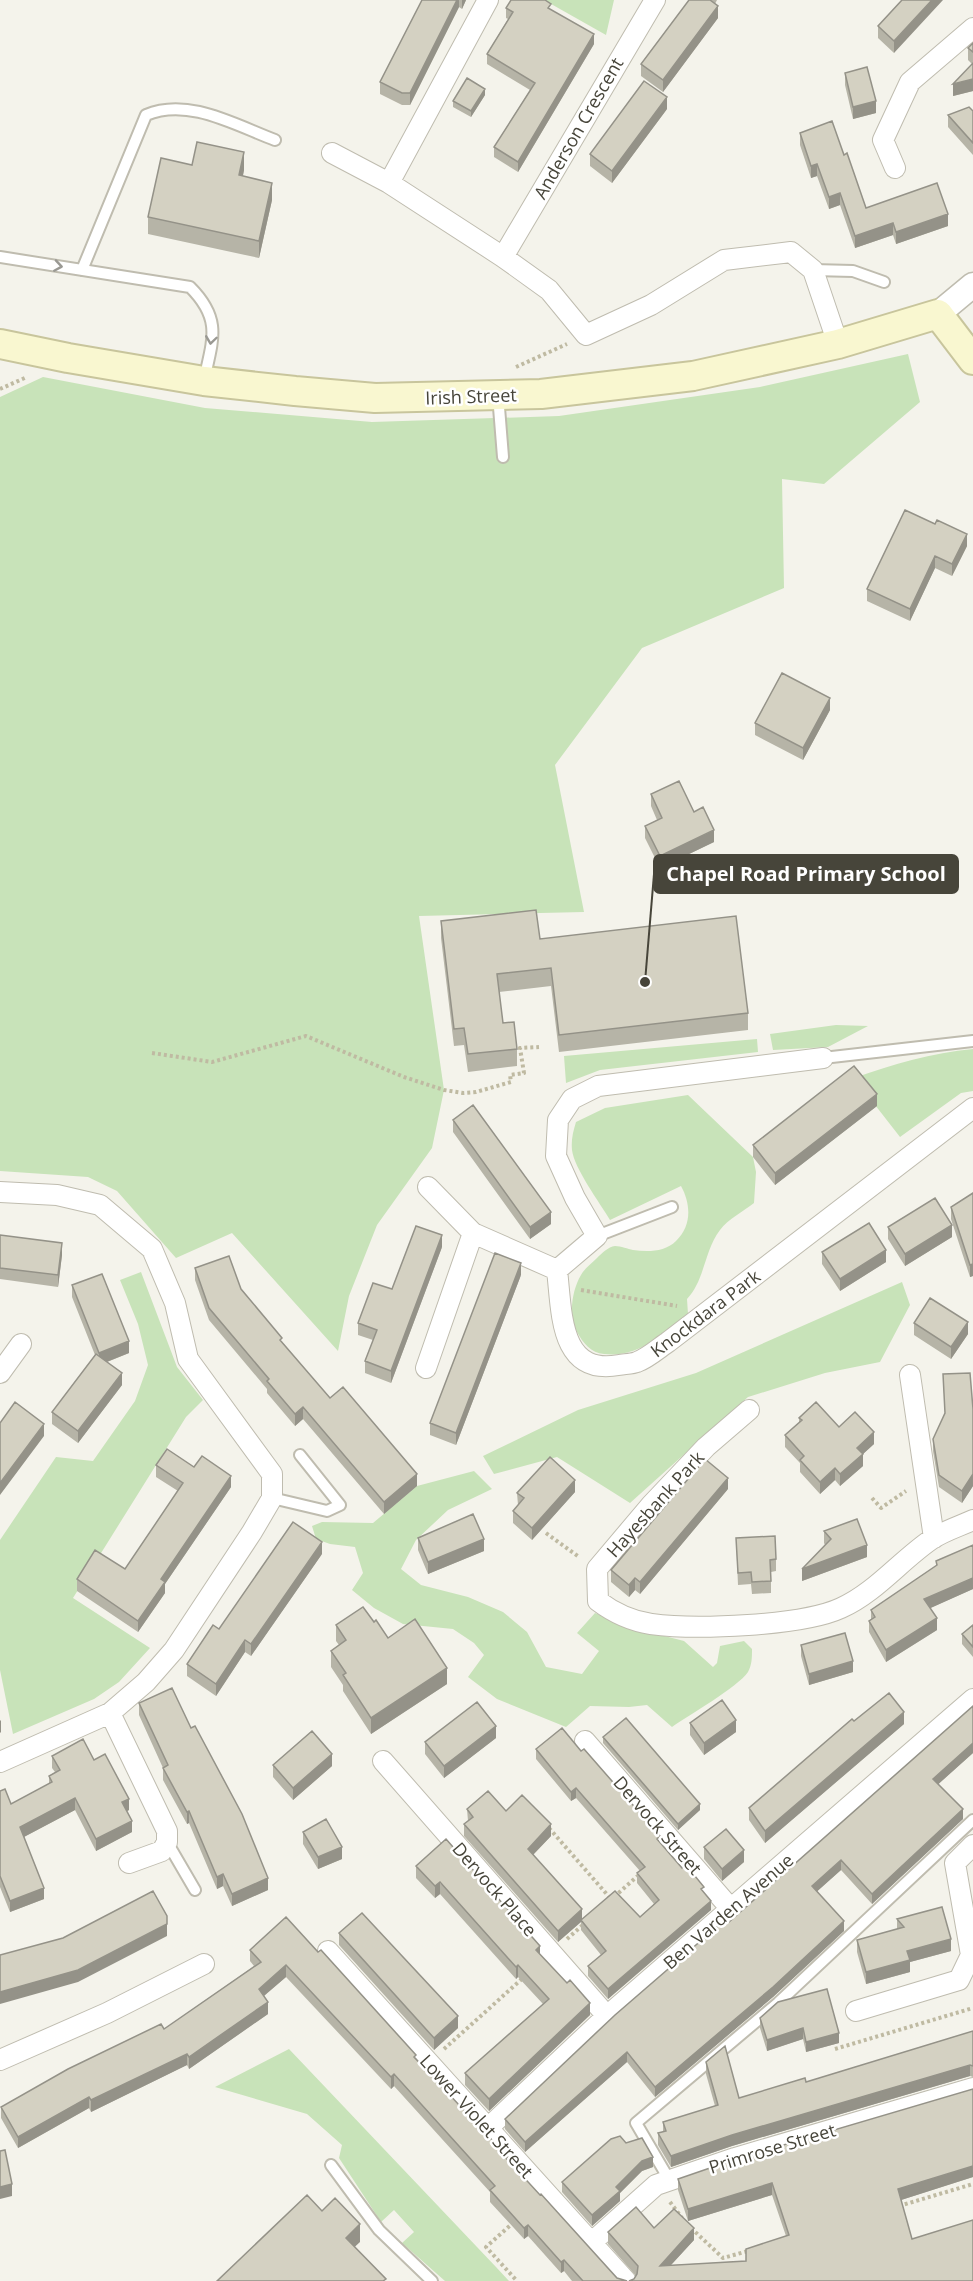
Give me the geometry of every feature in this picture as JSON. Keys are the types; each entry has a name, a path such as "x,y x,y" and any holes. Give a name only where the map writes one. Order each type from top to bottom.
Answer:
{"main road":[{"name":"Irish Street","path":"0,344 204,381 375,398 541,394 693,376 838,344 938,314"},
{"path":"938,314 973,360"}],"street":[{"path":"389,183 488,0"},
{"name":"Anderson Crescent","path":"503,257 655,0"},
{"path":"895,168 884,140 910,82 973,28"},
{"path":"332,153 389,183 503,257 549,290 586,335 651,304 724,260 791,252 813,270 838,344"},
{"path":"938,314 973,285"},
{"path":"428,1187 473,1233 558,1279 597,1236 575,1198 556,1156 558,1119 572,1099 598,1086 824,1058"},
{"name":"Knockdara Park","path":"558,1279 562,1322 574,1354 586,1363 603,1368 637,1362 668,1342 973,1108"},
{"path":"0,1192 57,1195 100,1206 152,1249 175,1303 188,1359 272,1474 272,1498 174,1650 146,1682 110,1713 0,1762"},
{"path":"426,1368 473,1233"},
{"path":"0,1373 21,1344"},
{"path":"910,1375 933,1538"},
{"name":"Hayesbank Park","path":"749,1410 690,1463 597,1569 598,1601 615,1614 650,1624 701,1627 811,1617 842,1608 867,1592 933,1538 973,1520"},
{"name":"Ben Varden Avenue","path":"488,2128 607,2016 973,1699"},
{"path":"110,1713 167,1831 167,1842 162,1851 129,1863"},
{"name":"Dervock Street","path":"585,1741 730,1909"},
{"name":"Dervock Place","path":"383,1761 607,2016"},
{"path":"856,2011 959,1980 970,1955 955,1863 973,1845"},
{"name":"Lower Violet Street","path":"328,1951 626,2281"},
{"path":"0,2060 107,2013 204,1964"},
{"name":"Primrose Street","path":"591,2243 663,2183 735,2158 973,2088"}],"lane":[{"path":"82,270 146,115 161,109 190,109 275,140"},
{"path":"0,257 190,287 205,302 213,327 204,381"},
{"path":"813,270 853,272 884,282"},
{"path":"498,395 503,457"},
{"path":"824,1058 973,1041"},
{"path":"597,1236 672,1207"},
{"path":"272,1498 327,1511 340,1505 300,1455"},
{"path":"663,2183 636,2123 778,2003 973,1820"},
{"path":"167,1842 195,1890"},
{"path":"331,2165 379,2230 432,2281"}],"path":[{"path":"152,1053 212,1062 306,1036 404,1077 444,1090 464,1093 511,1082 510,1075 524,1073 520,1048 539,1047"},
{"path":"558,1279 708,1311"},
{"path":"872,1498 881,1508 924,1477"},
{"path":"546,1533 597,1569"},
{"path":"543,1821 611,1900"},
{"path":"603,1907 675,1845"},
{"path":"428,2062 586,1922"},
{"path":"835,2049 973,2008"},
{"path":"663,2183 684,2220"},
{"path":"894,2207 973,2184"},
{"path":"517,2281 486,2247 546,2194"},
{"path":"690,2227 723,2258 757,2248"}],"green space":[{"path":"544,0 614,0 606,35"},
{"path":"908,354 920,402 824,484 782,479 784,588 642,648 555,765 584,912 419,916 444,1090 432,1148 377,1225 349,1296 338,1351 232,1233 176,1258 117,1191 88,1177 0,1171 0,397 43,377 205,408 372,422 559,416 760,387"},
{"path":"836,1025 868,1026 828,1047 773,1050 770,1034"},
{"path":"757,1039 758,1052 600,1070 566,1083 564,1056"},
{"path":"973,1049 973,1091 961,1093 900,1137 854,1078 913,1060"},
{"path":"688,1095 753,1157 756,1172 754,1203 727,1222 715,1238 698,1283 687,1299 688,1314 650,1343 639,1348 617,1354 599,1353 588,1347 574,1326 573,1295 582,1273 603,1252 615,1246 650,1251 672,1245 685,1229 688,1207 681,1186 610,1220 582,1176 574,1157 572,1143 576,1122 605,1108"},
{"path":"141,1272 177,1367 203,1400 186,1417 73,1598 150,1648 119,1682 94,1699 13,1734 0,1670 0,1540 56,1457 93,1461 135,1401 148,1365 138,1324 120,1280"},
{"path":"902,1282 910,1305 880,1362 825,1373 748,1397 630,1503 557,1457 494,1474 483,1456 578,1410 696,1373"},
{"path":"474,1471 492,1489 448,1510 416,1540 401,1569 421,1585 468,1597 503,1612 527,1632 546,1667 582,1674 599,1651 577,1633 595,1613 641,1630 684,1641 713,1667 717,1663 720,1646 744,1641 752,1649 748,1672 724,1693 672,1727 647,1705 590,1706 566,1727 497,1699 468,1677 484,1655 474,1643 453,1629 403,1624 374,1608 352,1590 363,1573 355,1547 330,1544 316,1539 312,1526 322,1522 373,1523 417,1486"},
{"path":"289,2049 509,2281 445,2281 402,2243 414,2232 394,2210 381,2222 339,2158 342,2145 307,2114 215,2087"}],"building":[{"path":"422,0 457,0 410,93 402,93 380,82"},
{"path":"511,0 545,0 551,4 548,8 594,34 518,162 494,147 535,83 487,54 513,12 506,8"},
{"path":"689,0 710,0 718,6 663,80 641,64"},
{"path":"902,0 932,0 894,41 878,26"},
{"path":"973,63 973,79 953,84"},
{"path":"867,67 876,101 853,107 845,73"},
{"path":"467,78 485,89 471,111 453,101"},
{"path":"644,81 667,97 612,171 590,154"},
{"path":"969,107 973,111 973,143 948,115"},
{"path":"832,121 844,155 847,153 866,208 937,183 948,214 896,232 893,223 855,236 840,193 829,197 817,164 811,166 800,133"},
{"path":"197,142 244,152 239,175 272,183 259,241 148,217 161,158 192,165"},
{"path":"905,510 935,524 937,520 967,534 952,564 935,556 910,609 867,589"},
{"path":"782,673 830,698 803,748 755,723"},
{"path":"679,781 694,812 703,807 714,830 660,856 645,826 662,818 651,794"},
{"path":"536,910 540,939 736,916 748,1013 559,1035 551,968 497,974 503,1023 514,1022 517,1049 468,1054 464,1028 454,1029 441,921"},
{"path":"854,1066 877,1094 775,1173 753,1145"},
{"path":"473,1105 551,1212 530,1227 453,1120"},
{"path":"973,1193 973,1264 970,1265 951,1207"},
{"path":"935,1198 952,1225 905,1254 888,1227"},
{"path":"869,1223 886,1250 840,1279 822,1252"},
{"path":"416,1226 442,1235 391,1371 365,1361 377,1330 358,1323 373,1283 392,1289"},
{"path":"0,1235 62,1243 58,1275 0,1268"},
{"path":"495,1253 521,1263 456,1433 430,1423"},
{"path":"229,1256 241,1289 282,1338 280,1340 330,1398 343,1387 417,1474 384,1502 303,1407 295,1414 267,1381 269,1379 209,1308 195,1268"},
{"path":"102,1274 129,1341 99,1353 72,1285"},
{"path":"930,1298 968,1322 951,1347 914,1323"},
{"path":"96,1354 122,1373 78,1431 52,1412"},
{"path":"970,1373 973,1409 973,1474 962,1491 939,1475 933,1439 945,1413 943,1374"},
{"path":"15,1402 44,1424 0,1483 0,1423"},
{"path":"816,1402 839,1427 855,1412 874,1432 857,1448 863,1454 840,1474 835,1468 820,1482 800,1460 804,1456 785,1435 802,1420 799,1418"},
{"path":"167,1449 194,1467 202,1456 231,1476 161,1579 165,1582 138,1621 77,1579 95,1550 125,1569 183,1483 156,1465"},
{"path":"550,1457 575,1480 532,1528 513,1511 524,1498 517,1493"},
{"path":"705,1459 728,1478 640,1582 635,1578 629,1585 611,1570"},
{"path":"473,1514 484,1539 428,1562 418,1538"},
{"path":"857,1519 867,1545 802,1569 831,1539 824,1531"},
{"path":"293,1522 322,1542 251,1644 245,1640 216,1684 187,1664 213,1625 219,1629"},
{"path":"775,1536 776,1559 770,1560 771,1581 752,1582 751,1572 738,1573 736,1538"},
{"path":"973,1545 973,1578 924,1599 937,1618 886,1650 869,1621 875,1617 871,1610 937,1565 936,1561"},
{"path":"363,1607 374,1622 376,1620 388,1638 415,1619 447,1668 371,1718 343,1675 346,1673 331,1651 346,1640 336,1625"},
{"path":"973,1625 973,1647 962,1634"},
{"path":"845,1633 853,1661 809,1674 801,1645"},
{"path":"172,1688 191,1728 195,1726 242,1814 268,1878 232,1894 223,1874 217,1877 189,1811 187,1812 163,1768 168,1765 139,1703"},
{"path":"889,1693 904,1712 765,1831 749,1808 852,1719 854,1721"},
{"path":"722,1700 736,1720 704,1743 690,1723"},
{"path":"477,1702 496,1726 444,1766 425,1742"},
{"path":"973,1706 973,1743 933,1779 963,1809 872,1894 841,1860 812,1886 844,1921 773,1987 655,2087 627,2052 525,2142 505,2119 615,2015 726,1919 729,1922"},
{"path":"626,1718 700,1804 678,1824 603,1737"},
{"path":"562,1728 581,1751 584,1749 660,1836 657,1839 682,1868 686,1865 704,1887 701,1889 711,1901 608,1989 588,1966 606,1951 581,1920 615,1891 640,1917 659,1900 637,1873 645,1867 576,1788 571,1792 536,1749"},
{"path":"312,1731 332,1754 293,1788 273,1765"},
{"path":"83,1739 94,1760 105,1754 129,1799 122,1802 132,1821 96,1839 75,1798 20,1827 44,1888 10,1901 0,1876 0,1791 5,1789 11,1804 52,1782 49,1776 60,1770 52,1756"},
{"path":"488,1791 506,1811 522,1795 551,1824 528,1849 582,1909 558,1931 464,1824 473,1817 467,1809"},
{"path":"326,1819 342,1847 318,1857 303,1832"},
{"path":"726,1829 744,1850 722,1869 704,1847"},
{"path":"446,1839 540,1946 536,1950 567,1983 570,1980 590,2003 489,2099 465,2073 549,1999 518,1965 516,1967 440,1882 435,1886 416,1866"},
{"path":"153,1891 167,1916 167,1924 78,1970 0,1992 0,1955 63,1938"},
{"path":"942,1907 951,1939 907,1951 910,1960 866,1972 857,1940 904,1927 897,1919"},
{"path":"362,1913 458,2016 434,2038 339,1933"},
{"path":"286,1917 318,1952 321,1950 416,2055 414,2057 617,2278 627,2281 583,2281 564,2260 561,2262 528,2225 524,2228 490,2190 495,2186 394,2074 391,2077 286,1965 259,1989 268,2002 189,2057 187,2054 91,2100 89,2097 18,2137 1,2107 68,2069 161,2024 164,2029 261,1962 250,1950"},
{"path":"827,1989 839,2033 806,2042 803,2028 767,2040 760,2018 778,2002"},
{"path":"973,2031 973,2066 732,2135 671,2156 658,2133 666,2131 663,2122 718,2105 706,2062 725,2046 739,2098 805,2078 806,2082"},
{"path":"973,2089 973,2166 898,2189 912,2239 973,2220 973,2281 629,2281 637,2274 638,2266 608,2232 636,2207 654,2228 674,2209 694,2228 660,2266 746,2261 746,2249 789,2235 772,2183 688,2209 678,2179 739,2158"},
{"path":"620,2136 626,2143 642,2138 653,2157 642,2161 616,2187 620,2191 592,2215 562,2182 611,2139"},
{"path":"5,2150 12,2184 0,2187 0,2151"},
{"path":"307,2195 322,2211 335,2198 360,2224 346,2238 386,2279 383,2281 217,2281"}],"place":[{"name":"Chapel Road Primary School","path":"645,982"}]}
